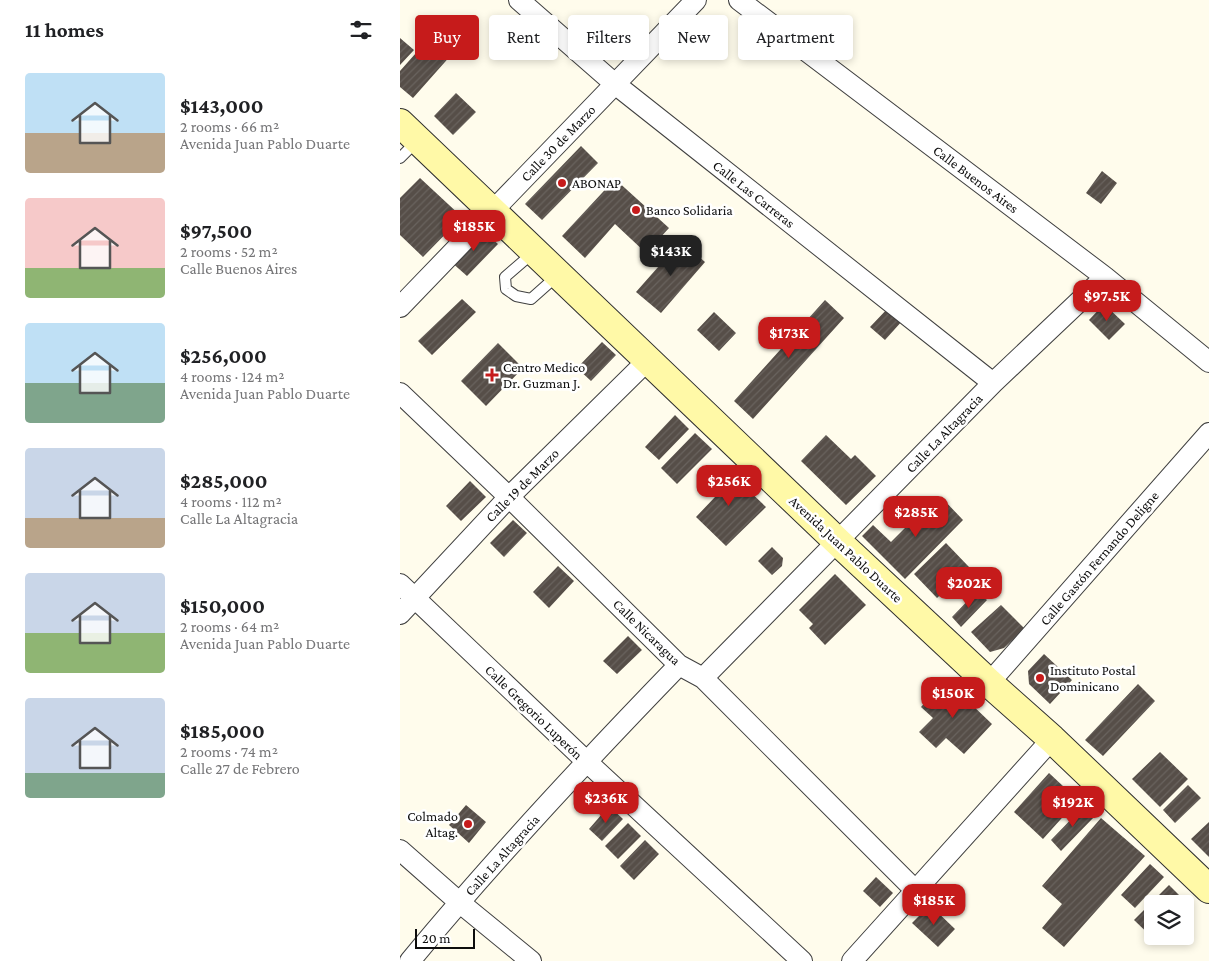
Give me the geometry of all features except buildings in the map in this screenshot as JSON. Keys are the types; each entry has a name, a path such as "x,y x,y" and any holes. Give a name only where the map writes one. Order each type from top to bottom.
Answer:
{"main road":[{"name":"Avenida Juan Pablo Duarte","path":"406,140 493,211 838,542 1052,739 1209,889"}],"street":[{"name":"Calle Las Carreras","path":"519,0 615,84 993,383"},
{"name":"Calle 30 de Marzo","path":"400,307 696,0"},
{"name":"Calle Buenos Aires","path":"739,0 1104,276 1209,362"},
{"name":"Calle La Altagracia","path":"703,678 993,383 1104,276"},
{"name":"Calle 19 de Marzo","path":"400,614 509,497 648,360"},
{"name":"Calle Nicaragua","path":"400,393 509,497 679,665 703,678 916,891"},
{"name":"Calle Gastón Fernando Deligne","path":"989,683 1209,433"},
{"name":"Calle Gregorio Luperón","path":"400,584 586,761 802,961"},
{"name":"Calle La Altagracia","path":"410,961 459,902 586,761 679,665"},
{"path":"852,961 1052,739"},
{"path":"400,850 459,902 531,961"}],"lane":[{"path":"535,251 505,277 506,289 516,296 531,299 558,275"}],"place":[{"name":"ABONAP","path":"562,183"},
{"name":"Banco Solidaria","path":"636,210"},
{"name":"Centro Medico Dr. Guzman J.","path":"492,375"},
{"name":"Instituto Postal Dominicano","path":"1040,678"},
{"name":"Colmado Altag.","path":"468,824"}]}
